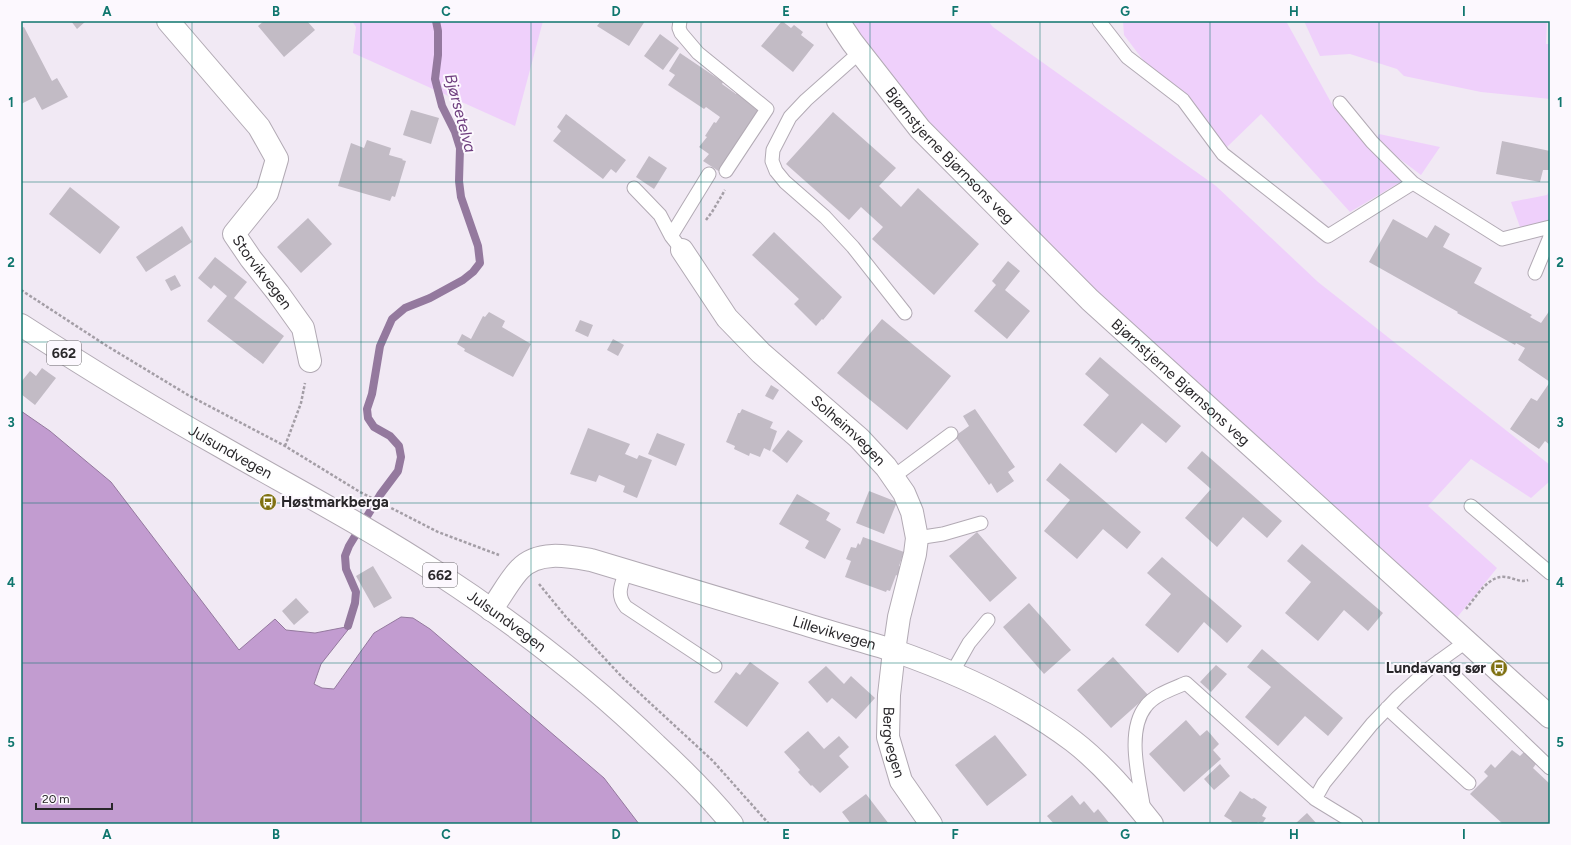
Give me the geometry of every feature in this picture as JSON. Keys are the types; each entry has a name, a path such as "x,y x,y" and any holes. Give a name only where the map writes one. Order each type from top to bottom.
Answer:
{"street":[{"name":"Storvikvegen","path":"168,21 259,127 278,159 267,193 234,234 303,328 310,361"},
{"name":"Bjørnstjerne Bjørnsons veg","path":"838,21 860,52 920,129 1090,300 1451,625 1550,717"},
{"name":"Solheimvegen","path":"676,243 727,318 761,353 859,438 886,467 904,493 912,512 917,538 915,554 899,617 894,651"},
{"name":"Julsundvegen","path":"21,326 114,384 339,513 438,573 491,610 562,662 624,714 674,762 732,824"},
{"name":"Lillevikvegen","path":"491,610 520,569 529,562 542,557 564,556 591,560 894,651 952,673 1017,705 1074,742 1116,782 1148,819"},
{"name":"Bergvegen","path":"894,651 889,695 888,737 901,781 931,824"}],"lane":[{"path":"680,21 678,28 680,33 698,53 767,109 726,171"},
{"path":"1099,21 1127,56 1183,100 1223,154 1328,236 1412,184"},
{"path":"860,52 806,100 790,117 773,150 772,162 785,182 825,217 853,247 905,313"},
{"path":"1340,103 1372,142 1412,184 1502,240 1550,228"},
{"path":"676,243 709,174"},
{"path":"634,188 660,214 676,243"},
{"path":"1535,273 1550,237"},
{"path":"893,477 951,434"},
{"path":"1471,506 1550,573"},
{"path":"917,538 943,534 981,523"},
{"path":"626,571 619,591 622,602 626,607 715,666"},
{"path":"952,673 969,643 988,620"},
{"path":"1315,799 1324,783 1387,708 1439,661 1467,641"},
{"path":"1439,661 1550,768"},
{"path":"1148,819 1134,746 1136,726 1146,706 1159,695 1186,684 1315,799 1356,824"},
{"path":"1387,708 1469,783"}],"path":[{"path":"21,290 107,346 188,395 285,446 360,492 438,532 500,555"},
{"path":"285,446 301,403 310,361"},
{"path":"1451,625 1492,579 1504,576 1518,580"},
{"path":"536,581 566,617 622,677 713,761 769,824"}],"shaded area":[{"path":"352,21 543,21 515,126 353,53 356,27"},
{"path":"828,21 988,21 993,27 1216,186 1318,282 1550,465 1550,481 1531,498 1471,459 1428,506 1497,568 1451,625 1090,300"},
{"path":"1123,21 1286,21 1333,106 1402,181 1350,212 1261,114 1226,148 1143,60 1124,35"},
{"path":"1304,21 1547,21 1546,44 1550,44 1550,99 1481,92 1404,76 1397,69 1350,54 1320,56"},
{"path":"1379,134 1440,147 1421,175 1376,141"},
{"path":"1550,189 1550,221 1520,227 1511,202 1547,195"},
{"path":"21,411 50,431 111,482 239,650 275,619 286,630 315,633 351,626 321,664 314,684 322,688 334,689 374,633 401,617 413,618 430,629 604,778 639,824 21,824"}],"building":[{"path":"71,21 86,21 77,29"},
{"path":"264,21 307,21 315,30 284,57 258,26"},
{"path":"601,21 645,21 629,46 597,26"},
{"path":"782,21 791,28 794,25 803,32 801,35 814,45 793,72 761,46"},
{"path":"24,27 52,81 57,78 68,97 42,110 35,97 21,104 21,28"},
{"path":"660,34 679,48 663,70 644,56"},
{"path":"680,53 723,82 722,84 736,94 738,92 763,109 720,172 703,161 709,154 699,147 707,137 705,136 714,122 716,123 720,117 706,107 704,109 668,85 675,75 669,71"},
{"path":"411,110 439,118 431,144 403,135"},
{"path":"833,112 896,168 879,186 901,207 918,188 979,244 934,295 872,239 883,227 861,207 849,220 786,164"},
{"path":"566,114 626,160 616,173 611,169 603,179 553,141 561,131 557,127"},
{"path":"367,140 391,148 389,155 406,161 395,197 392,196 390,201 338,186 351,143 364,148"},
{"path":"1502,141 1550,151 1550,170 1543,170 1540,182 1496,174"},
{"path":"649,156 667,168 654,189 636,177"},
{"path":"70,187 120,227 100,254 49,214"},
{"path":"308,218 332,244 301,273 277,247"},
{"path":"1393,219 1427,238 1435,225 1450,234 1443,247 1482,268 1474,283 1532,315 1530,317 1541,323 1550,310 1550,382 1518,360 1525,348 1516,343 1515,345 1369,262"},
{"path":"182,226 192,242 146,272 136,257"},
{"path":"774,232 842,297 823,320 822,319 816,326 794,304 799,299 752,255"},
{"path":"215,257 247,282 234,298 284,336 263,364 207,321 227,296 214,285 211,289 198,278"},
{"path":"1008,261 1020,271 1005,290 1030,311 1007,339 974,311 996,285 992,281"},
{"path":"175,275 181,286 171,291 165,280"},
{"path":"489,312 505,321 502,327 531,344 513,377 464,351 465,349 457,344 462,334 471,339 483,316 485,317"},
{"path":"882,319 951,376 907,430 837,373"},
{"path":"580,320 593,325 588,337 575,331"},
{"path":"613,339 624,345 618,356 607,350"},
{"path":"1100,357 1181,426 1166,443 1142,423 1116,453 1083,425 1109,395 1085,374"},
{"path":"42,368 56,378 35,405 21,394 21,382 30,371 36,376"},
{"path":"1550,382 1550,445 1545,441 1539,449 1510,429 1531,398 1537,401"},
{"path":"771,385 779,390 773,400 765,396"},
{"path":"742,409 773,422 770,428 777,431 770,451 764,448 760,457 750,453 749,456 734,449 735,446 726,442 738,413 740,413"},
{"path":"975,409 1015,467 1008,472 1014,481 997,493 991,483 989,485 955,436 969,426 963,416"},
{"path":"588,428 630,444 625,454 637,459 639,455 652,460 637,498 623,492 625,486 599,475 596,482 570,474"},
{"path":"788,430 803,441 787,463 772,451"},
{"path":"657,433 685,444 676,466 648,454"},
{"path":"1202,451 1282,521 1267,538 1243,517 1217,547 1185,518 1211,489 1187,468"},
{"path":"1060,463 1141,532 1127,549 1103,529 1077,559 1044,531 1070,500 1046,480"},
{"path":"869,491 897,502 884,534 856,523"},
{"path":"797,494 830,513 826,520 841,529 825,559 805,548 809,541 779,524"},
{"path":"977,532 1017,578 990,602 949,556"},
{"path":"863,537 904,552 899,566 901,567 898,576 896,575 890,591 887,590 886,592 845,577 851,561 846,559 851,547 856,548 858,543 860,545"},
{"path":"1302,544 1383,613 1368,631 1344,610 1318,641 1285,613 1311,582 1287,561"},
{"path":"1162,557 1242,626 1227,643 1204,622 1178,653 1145,625 1171,594 1147,573"},
{"path":"373,566 392,598 374,608 356,576"},
{"path":"296,598 309,612 294,625 282,611"},
{"path":"1029,603 1071,650 1044,674 1003,627"},
{"path":"1262,649 1343,718 1328,736 1305,716 1278,746 1245,717 1271,687 1247,667"},
{"path":"1113,657 1148,695 1111,728 1077,690"},
{"path":"750,662 779,683 747,727 714,702 736,672 740,675"},
{"path":"1216,665 1227,674 1211,692 1200,682"},
{"path":"826,666 844,684 851,676 875,698 856,719 832,698 827,703 808,682"},
{"path":"1186,720 1200,736 1207,730 1219,744 1213,750 1221,759 1184,792 1149,754"},
{"path":"808,731 824,749 839,736 849,747 839,756 849,767 820,793 798,772 800,770 784,752"},
{"path":"995,735 1027,775 987,806 955,765"},
{"path":"1512,750 1520,756 1524,752 1536,764 1533,768 1550,784 1550,824 1503,824 1470,794 1488,776 1484,772 1491,764 1495,768"},
{"path":"1220,764 1230,776 1214,790 1204,779"},
{"path":"1240,791 1267,807 1262,816 1266,818 1262,824 1258,822 1256,824 1230,824 1232,821 1224,816"},
{"path":"866,794 889,824 851,824 842,812"},
{"path":"1072,795 1080,805 1084,801 1094,813 1098,809 1110,824 1054,824 1047,816"},
{"path":"1307,813 1317,824 1295,824"}],"waterway":[{"name":"Bjørsetelva","path":"348,626 355,603 356,592 346,569 345,556 349,546 380,495 398,471 401,457 399,446 390,436 374,427 368,418 367,409 372,394 380,346 392,319 405,308 430,298 463,280 473,272 480,263 478,246 461,197 459,181 460,148 455,132 442,106 435,79 438,55 438,31 436,21"}],"place":[{"name":"Høstmarkberga","path":"268,502"},
{"name":"Lundavang sør","path":"1499,668"}]}
